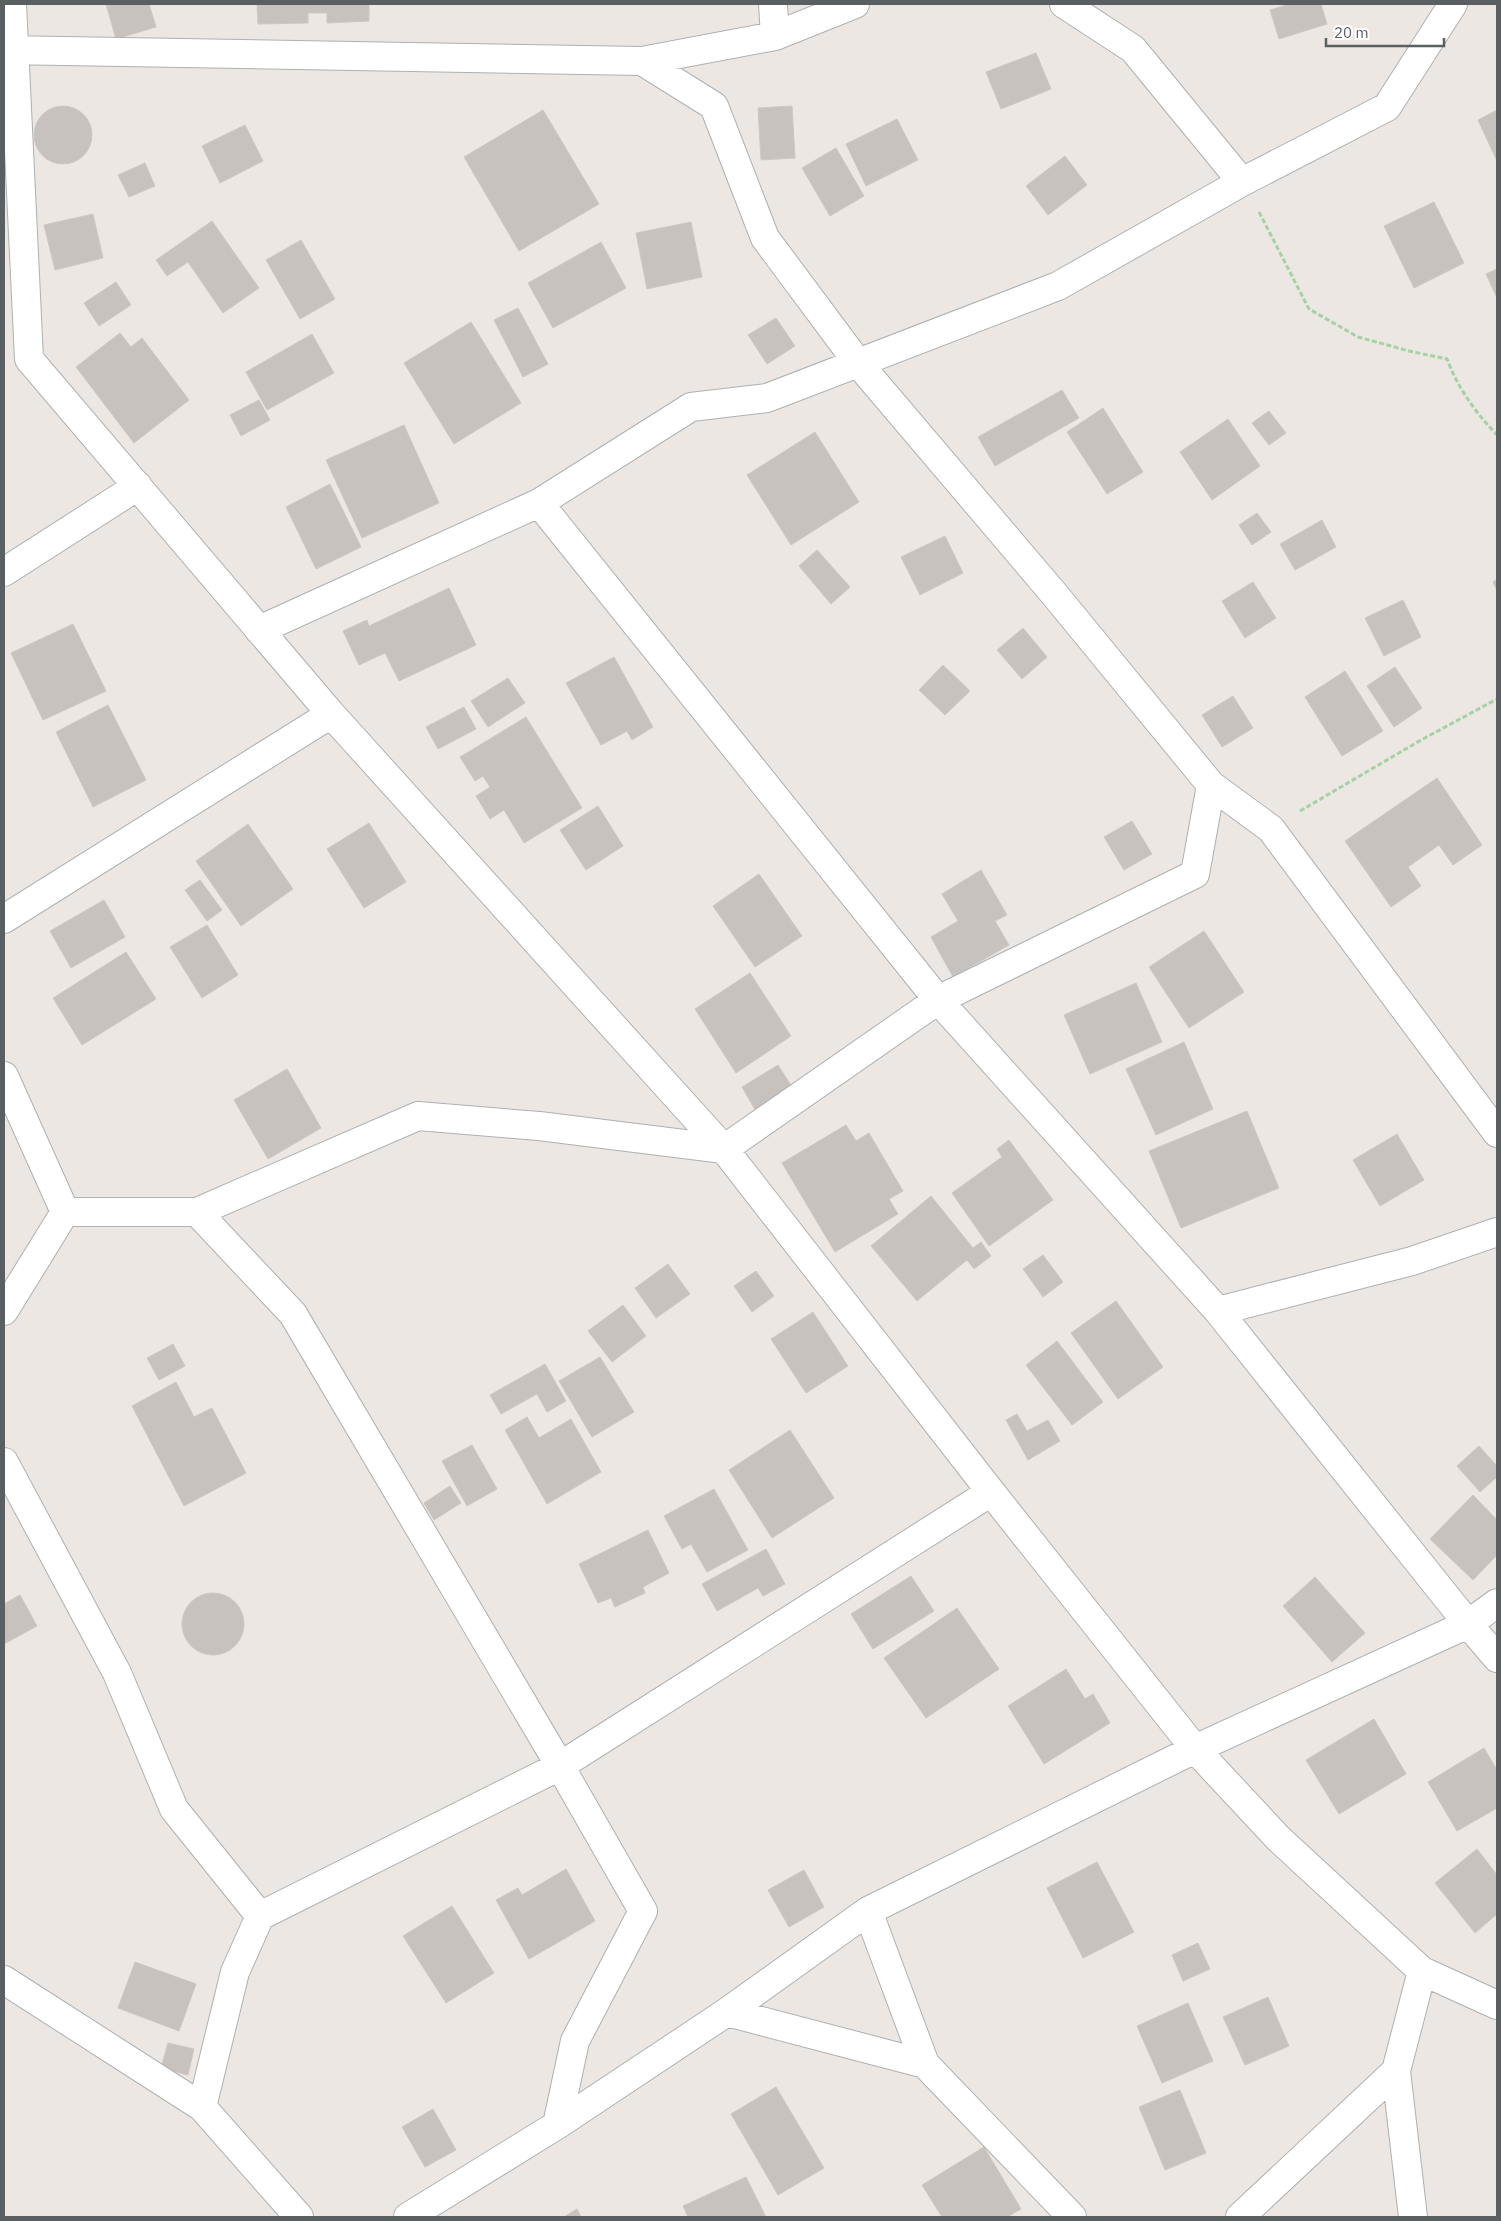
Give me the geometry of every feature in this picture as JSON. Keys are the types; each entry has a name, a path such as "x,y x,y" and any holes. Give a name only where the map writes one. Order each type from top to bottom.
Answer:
{"street":[{"path":"12,4 9,50 29,359 331,714 724,1149 991,1492 1195,1749 1278,1838 1422,1971 1497,2005"},
{"path":"773,4 775,36"},
{"path":"9,50 642,61 775,36 855,4"},
{"path":"1064,4 1133,49 1242,182"},
{"path":"260,630 539,503 691,407 767,398 1058,286 1242,182 1387,107 1453,4"},
{"path":"642,61 714,106 764,238 858,363 1048,587 1211,785 1271,828 1497,1133"},
{"path":"4,572 138,486"},
{"path":"539,503 938,1000 1218,1311 1497,1658"},
{"path":"4,919 331,714"},
{"path":"65,1212 197,1212 418,1116 539,1126 724,1149 938,1000 1195,874 1211,785"},
{"path":"4,1076 65,1212"},
{"path":"4,1311 65,1212"},
{"path":"197,1212 293,1314 560,1766 642,1911 576,2041 557,2125"},
{"path":"1218,1311 1412,1262 1497,1232"},
{"path":"4,1462 117,1673 174,1810 260,1916"},
{"path":"202,2107 236,1972 260,1916 560,1766 991,1492"},
{"path":"408,2217 557,2125 727,2012 868,1911 1195,1749 1468,1624 1497,1604"},
{"path":"868,1911 925,2064 1072,2217"},
{"path":"1413,2217 1396,2071 1422,1971"},
{"path":"4,1980 202,2107 299,2217"},
{"path":"727,2012 925,2064"},
{"path":"1240,2217 1396,2071"}],"path":[{"path":"1242,182 1309,309 1358,337 1409,351 1447,358 1456,384 1497,435"},
{"path":"1271,828 1421,740 1497,699"}],"building":[{"path":"106,4 149,4 156,27 116,39"},
{"path":"257,4 369,4 369,21 327,23 327,13 308,13 308,23 258,24"},
{"path":"1290,4 1321,4 1327,24 1279,39 1270,10"},
{"path":"1036,53 1051,89 1001,109 986,72"},
{"path":"57,106 69,106 84,114 92,129 92,141 84,156 69,164 57,164 42,156 34,141 34,129 42,114"},
{"path":"792,106 795,158 761,160 758,108"},
{"path":"543,110 599,204 519,251 464,157"},
{"path":"1497,110 1497,161 1478,120"},
{"path":"897,119 918,160 866,186 846,144"},
{"path":"245,125 263,161 220,183 202,146"},
{"path":"836,148 864,196 830,216 802,168"},
{"path":"1065,156 1087,185 1048,215 1026,186"},
{"path":"145,163 155,186 129,197 118,175"},
{"path":"1434,202 1464,263 1414,288 1384,226"},
{"path":"93,214 103,258 55,270 44,225"},
{"path":"212,221 259,288 223,313 188,262 167,276 156,260"},
{"path":"691,222 702,277 647,289 636,233"},
{"path":"301,240 335,299 300,319 266,260"},
{"path":"601,242 626,288 553,328 528,283"},
{"path":"1497,269 1497,298 1486,274"},
{"path":"116,282 131,305 99,326 84,303"},
{"path":"518,308 548,364 523,377 494,320"},
{"path":"776,318 795,346 767,364 748,335"},
{"path":"471,322 521,403 454,444 404,363"},
{"path":"120,333 131,347 142,338 189,400 134,443 76,367"},
{"path":"312,334 334,373 267,410 246,372"},
{"path":"1062,390 1079,418 995,466 978,437"},
{"path":"259,400 270,420 241,436 230,415"},
{"path":"1103,408 1143,472 1107,494 1067,432"},
{"path":"1269,411 1286,433 1269,445 1252,423"},
{"path":"1228,419 1260,466 1212,500 1180,452"},
{"path":"404,425 439,503 362,538 326,460"},
{"path":"815,432 859,502 791,545 747,475"},
{"path":"330,484 361,547 316,569 286,507"},
{"path":"1257,513 1271,532 1252,545 1239,525"},
{"path":"1322,520 1336,547 1295,570 1280,544"},
{"path":"945,536 963,573 920,595 901,557"},
{"path":"817,550 850,587 831,604 799,566"},
{"path":"1497,579 1497,591 1493,582"},
{"path":"1253,582 1276,618 1245,638 1222,601"},
{"path":"449,588 476,645 399,681 385,653 359,665 343,631 367,620 369,626"},
{"path":"1403,600 1421,637 1384,656 1365,618"},
{"path":"73,624 106,691 43,720 11,653"},
{"path":"1023,628 1047,657 1022,679 997,650"},
{"path":"614,657 653,727 632,740 627,731 601,745 566,683"},
{"path":"943,665 970,691 945,715 919,690"},
{"path":"1395,667 1422,708 1394,727 1367,686"},
{"path":"1345,671 1383,731 1342,756 1305,697"},
{"path":"508,678 525,703 488,727 471,701"},
{"path":"1233,696 1253,728 1222,747 1202,715"},
{"path":"108,705 146,780 93,807 56,732"},
{"path":"464,707 476,729 438,749 426,727"},
{"path":"526,717 582,808 524,843 504,810 490,819 476,796 490,787 483,776 475,781 460,757"},
{"path":"1437,778 1482,845 1453,865 1439,845 1408,867 1421,886 1391,907 1345,841"},
{"path":"598,806 623,846 586,870 560,830"},
{"path":"1132,821 1152,854 1124,870 1104,837"},
{"path":"369,823 406,882 364,908 327,849"},
{"path":"248,824 293,889 241,926 196,861"},
{"path":"981,870 1007,915 995,921 1009,945 953,977 931,937 958,921 942,894"},
{"path":"759,874 802,936 755,967 713,906"},
{"path":"200,880 222,910 207,921 185,890"},
{"path":"104,900 125,937 71,968 50,931"},
{"path":"207,925 238,975 202,998 170,947"},
{"path":"1204,931 1244,992 1189,1028 1149,967"},
{"path":"126,952 156,999 82,1045 53,998"},
{"path":"750,973 791,1036 736,1073 695,1009"},
{"path":"1136,983 1162,1042 1090,1074 1064,1015"},
{"path":"1184,1042 1213,1109 1156,1135 1126,1069"},
{"path":"778,1065 794,1090 757,1113 742,1087"},
{"path":"287,1069 321,1128 268,1159 234,1100"},
{"path":"1247,1111 1279,1188 1181,1228 1149,1151"},
{"path":"846,1125 856,1141 869,1133 903,1191 889,1199 898,1214 835,1252 782,1163"},
{"path":"1397,1134 1424,1180 1380,1206 1353,1160"},
{"path":"1009,1140 1053,1200 989,1246 952,1193 1002,1157 997,1149"},
{"path":"931,1196 973,1248 981,1242 991,1256 974,1269 967,1260 917,1301 871,1246"},
{"path":"1043,1255 1063,1282 1043,1297 1023,1269"},
{"path":"668,1264 690,1294 656,1318 635,1288"},
{"path":"756,1271 774,1296 752,1312 734,1286"},
{"path":"1116,1301 1163,1367 1118,1399 1071,1333"},
{"path":"623,1305 646,1336 612,1362 588,1331"},
{"path":"813,1312 848,1366 806,1393 771,1339"},
{"path":"1057,1341 1103,1402 1072,1425 1026,1365"},
{"path":"173,1344 185,1366 159,1380 147,1358"},
{"path":"600,1357 634,1412 592,1437 559,1381"},
{"path":"545,1364 566,1401 547,1412 537,1394 501,1414 490,1395"},
{"path":"176,1382 194,1417 212,1408 246,1473 184,1506 132,1406"},
{"path":"1017,1414 1027,1431 1048,1420 1060,1441 1028,1460 1006,1420"},
{"path":"527,1417 539,1438 571,1419 601,1472 547,1504 505,1430"},
{"path":"790,1430 834,1498 772,1538 729,1470"},
{"path":"472,1445 497,1489 467,1506 442,1461"},
{"path":"1479,1446 1497,1466 1497,1477 1480,1492 1457,1466"},
{"path":"450,1486 461,1503 434,1520 424,1503"},
{"path":"714,1489 748,1550 707,1572 691,1544 682,1549 664,1516"},
{"path":"1473,1495 1497,1520 1497,1555 1473,1580 1430,1539"},
{"path":"648,1530 669,1573 643,1587 645,1593 615,1607 611,1598 598,1603 579,1564"},
{"path":"766,1549 785,1584 763,1596 758,1588 717,1611 702,1584"},
{"path":"911,1576 934,1611 873,1649 851,1614"},
{"path":"1315,1577 1365,1633 1332,1662 1283,1606"},
{"path":"213,1593 225,1596 235,1602 241,1612 244,1624 241,1636 235,1646 225,1652 213,1655 201,1652 191,1646 185,1636 182,1624 185,1612 191,1602 201,1596"},
{"path":"20,1595 37,1626 4,1644 4,1604"},
{"path":"957,1608 999,1669 926,1718 884,1658"},
{"path":"1066,1669 1085,1699 1093,1694 1110,1723 1044,1764 1008,1706"},
{"path":"1374,1719 1406,1774 1339,1814 1306,1760"},
{"path":"1484,1748 1497,1770 1497,1808 1457,1831 1428,1782"},
{"path":"1477,1849 1497,1875 1497,1914 1475,1933 1435,1883"},
{"path":"1097,1862 1134,1932 1083,1958 1047,1888"},
{"path":"566,1869 595,1921 529,1959 496,1900 518,1888 522,1895"},
{"path":"804,1870 824,1907 789,1927 768,1890"},
{"path":"452,1906 494,1973 446,2003 403,1936"},
{"path":"1198,1943 1210,1969 1183,1981 1172,1955"},
{"path":"135,1962 196,1984 179,2031 118,2008"},
{"path":"1268,1997 1289,2046 1245,2065 1223,2017"},
{"path":"1188,2003 1213,2061 1162,2083 1137,2026"},
{"path":"168,2043 194,2049 188,2075 161,2068"},
{"path":"776,2087 824,2168 778,2195 731,2114"},
{"path":"1180,2090 1206,2153 1165,2170 1139,2107"},
{"path":"433,2109 456,2150 425,2167 402,2127"},
{"path":"984,2147 1021,2209 1007,2217 942,2217 922,2185"},
{"path":"746,2177 766,2217 688,2217 683,2206"},
{"path":"577,2209 581,2217 564,2217"}]}
